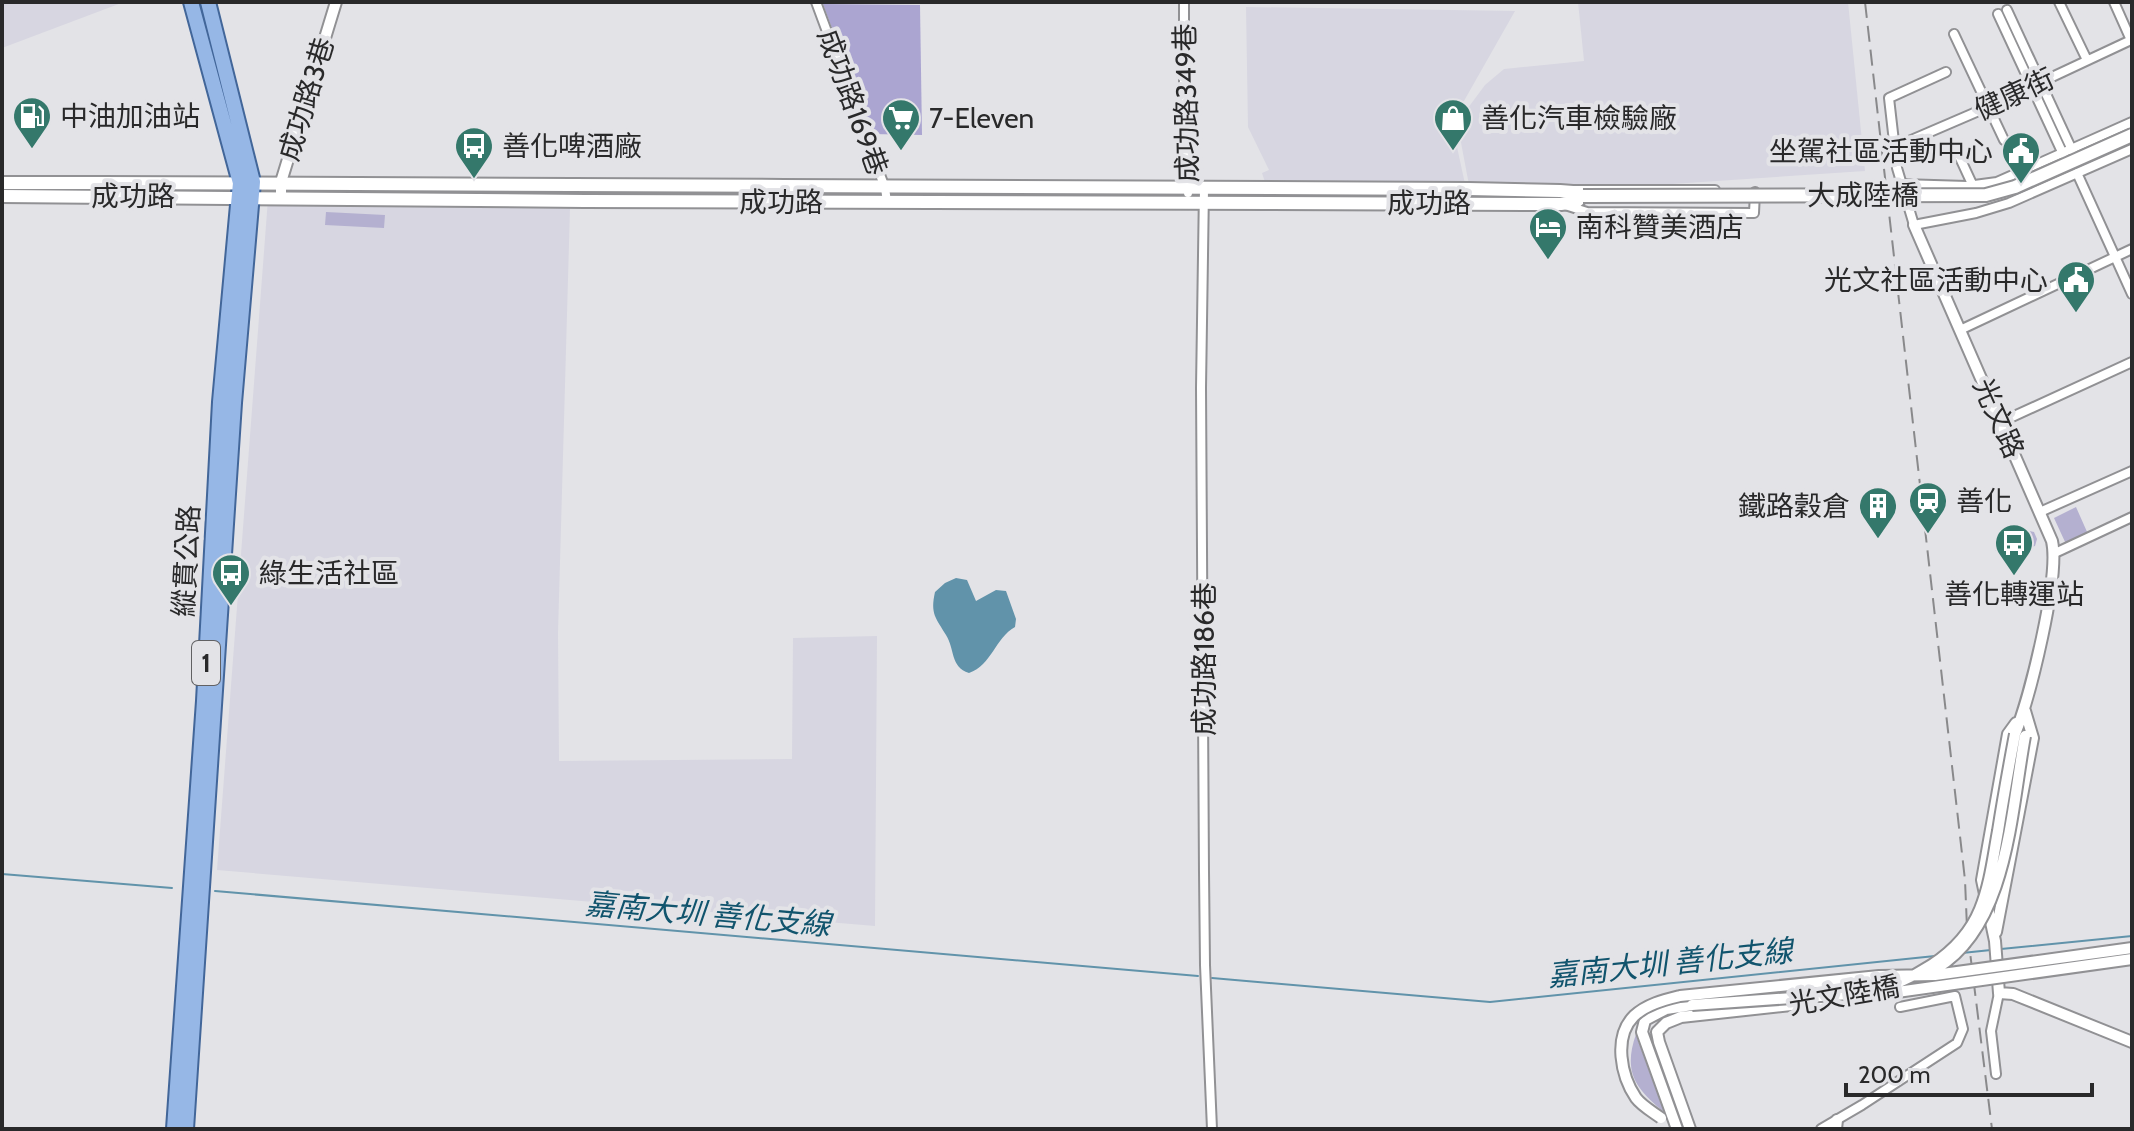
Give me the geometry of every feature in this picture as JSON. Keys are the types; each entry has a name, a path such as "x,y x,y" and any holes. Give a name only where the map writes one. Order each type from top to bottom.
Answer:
{"main road":[{"name":"縱貫公路","path":"174,1129 204,701 220,402 246,190 191,2"},
{"name":"縱貫公路","path":"186,1129 246,190 208,2"},
{"name":"大成陸橋","path":"1583,196 1977,196 2015,187 2132,135"},
{"name":"成功路","path":"2,196 246,190 281,182 1204,189 1560,197"},
{"name":"成功路","path":"2,183 246,190 281,198 1204,204 1583,196"}],"street":[{"name":"成功路3巷","path":"281,198 281,182 336,2"},
{"name":"成功路169巷","path":"816,2 885,188 887,202"},
{"name":"成功路349巷","path":"1184,2 1184,129 1188,204"},
{"path":"2059,2 2087,60"},
{"path":"2114,2 2131,40"},
{"path":"2003,12 2068,152"},
{"path":"1954,34 2004,140"},
{"name":"健康街","path":"1895,147 2131,40"},
{"path":"1946,72 1889,98 1901,184 1914,225 1988,210 2132,149"},
{"path":"1901,184 1973,186 1997,182 2132,122"},
{"path":"1954,145 1973,186"},
{"path":"2077,173 2132,294"},
{"name":"成功路186巷","path":"1204,189 1201,388 1204,934 1212,1129"},
{"name":"成功路","path":"1755,190 1754,213 1587,212 1560,197 1755,190"},
{"name":"光文路","path":"1914,225 2040,512 2055,553 2025,711"},
{"path":"1960,330 2132,249"},
{"path":"2001,422 2132,362"},
{"path":"2040,512 2132,471"},
{"path":"2055,553 2132,517"},
{"path":"2020,735 2025,711"},
{"path":"1995,941 2033,738 2025,711"},
{"path":"1996,1074 1991,1031 1999,993 1995,941 1982,880 2008,734 2025,711"},
{"name":"光文陸橋","path":"1690,1129 1657,1032 1666,1023 1681,1017 1878,995 1912,984 1949,961 1977,930 1997,884 2020,735"},
{"name":"光文陸橋","path":"1675,1129 1642,1032 1645,1020 1666,1009 1692,1005 1864,993 1890,987 1939,960 1955,946 1978,914 1987,888 2020,735"},
{"path":"1988,904 2001,902"},
{"path":"1675,1129 1637,1099 1621,1063 1622,1037 1633,1017 1653,1003 1680,996 1864,977 1935,975 2132,948"},
{"path":"1878,995 2132,959"},
{"path":"1999,993 2013,994 2132,1042"},
{"path":"1821,1129 1837,1125 1957,1043 1963,1029 1955,996 1900,1007"}],"shaded area":[{"path":"2,2 124,2 2,48"},
{"path":"1578,2 1848,2 1865,171 1657,185 1469,185 1459,132 1462,116 1485,85 1504,69 1584,61"},
{"path":"823,4 920,5 922,135 871,134"},
{"path":"1246,7 1515,11 1456,115 1454,133 1465,184 1265,182 1262,173 1269,170 1248,127"},
{"path":"268,199 570,208 558,633 559,761 792,759 793,638 877,636 875,926 217,870"},
{"path":"326,212 385,215 384,228 325,225"},
{"path":"2076,507 2088,534 2066,544 2054,518"},
{"path":"2025,530 2034,532 2037,539 2035,546 2016,552 1995,551 2004,541"},
{"path":"1636,1034 1664,1112 1634,1078 1631,1059"}],"water":[{"path":"956,578 967,580 976,601 996,590 1006,591 1016,619 1015,627 983,664 969,673 956,662 934,611 935,592"}],"waterway":[{"name":"嘉南大圳 善化支線","path":"2,874 172,888"},
{"name":"嘉南大圳 善化支線","path":"215,891 1198,976"},
{"name":"嘉南大圳 善化支線","path":"2001,949 2132,936"},
{"name":"嘉南大圳 善化支線","path":"1962,953 1991,950"},
{"name":"嘉南大圳 善化支線","path":"1212,978 1490,1002 1935,956"}],"railway":[{"path":"1865,2 1992,1129"}],"place":[{"name":"中油加油站","path":"32,150"},
{"name":"7-Eleven","path":"901,152"},
{"name":"善化汽車檢驗廠","path":"1453,152"},
{"name":"善化啤酒廠","path":"474,180"},
{"name":"坐駕社區活動中心","path":"2021,185"},
{"name":"南科贊美酒店","path":"1548,261"},
{"name":"光文社區活動中心","path":"2076,314"},
{"name":"善化","path":"1928,535"},
{"name":"鐵路穀倉","path":"1878,540"},
{"name":"善化轉運站","path":"2014,577"},
{"name":"綠生活社區","path":"231,607"}]}
